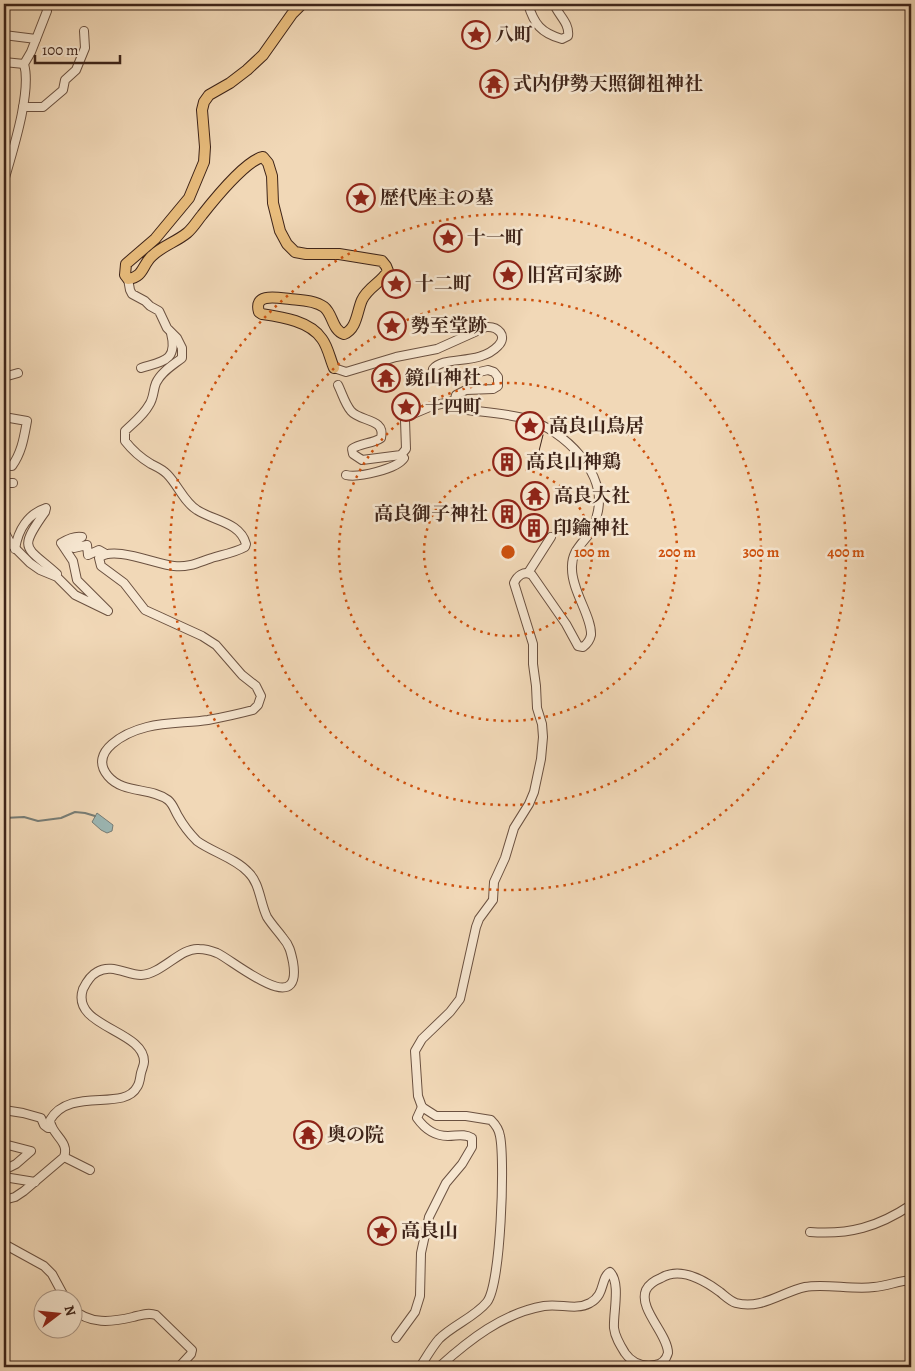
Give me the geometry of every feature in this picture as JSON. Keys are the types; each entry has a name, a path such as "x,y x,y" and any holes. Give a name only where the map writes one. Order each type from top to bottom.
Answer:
{"main road":[{"path":"302,4 292,14 263,55 247,70 210,95 204,102 202,110 205,147 204,162 195,185 189,198 164,230 126,264 125,275 128,279 139,275 150,257 161,248 187,233 212,202 239,174 257,158 263,157 268,163 272,176 273,202 280,232 287,244 295,252 339,254 382,262 388,271 385,276 368,289 361,301 352,328 344,334 335,326 328,311 318,304 276,297 266,297 259,303 257,307 262,314 306,325 316,331 323,340 334,368"}],"street":[{"path":"4,181 6,162 23,107 26,80 24,64 47,11 44,4"},
{"path":"528,4 534,20 542,31 548,35 562,39 566,38 569,32 554,4"},
{"path":"23,107 43,107 62,90 65,80 76,70 85,48 84,31"},
{"path":"4,35 36,40"},
{"path":"4,62 24,64"},
{"path":"128,279 132,294 159,311 171,333 174,345 171,355 166,360 141,368"},
{"path":"334,368 346,372 437,349 486,327 493,326 501,334 502,341 497,347 482,356 468,360 441,363 432,369 435,380 440,381 488,370 494,372 498,378 498,386 493,389 466,390 456,396 454,401"},
{"path":"99,560 102,555 123,553 155,562 186,566 245,548 246,544 240,532 196,510 188,503 169,476 135,452 125,441 125,431 150,405 156,383 163,373 182,358 182,348 178,338 171,333"},
{"path":"4,377 18,373"},
{"path":"338,385 350,410 356,416 378,424 382,433 381,438 376,441 356,446 352,449 353,454 362,460 401,455 406,449 406,417 432,406 454,401"},
{"path":"420,1367 438,1340 486,1303 490,1296 501,1228 502,1152 500,1136 491,1120 466,1116 436,1116 422,1107 418,1096 415,1052 422,1039 450,1012 460,999 476,927 479,919 493,900 494,882 505,858 512,833 534,792 541,759 543,737 542,724 537,708 533,644 514,583 517,577 523,573 532,575 566,624 578,646 583,647 588,644 591,635 589,624 573,583 572,569 573,558 578,546 592,532 598,513 598,494 589,468 579,454 550,428 510,416 458,409 454,401"},
{"path":"4,417 26,421 23,446 17,459 12,466 4,465"},
{"path":"346,475 373,473 390,468 402,462 404,458 401,455"},
{"path":"4,483 13,483"},
{"path":"15,548 21,528 37,511 46,508 28,538 28,545 34,556 59,575 68,590 108,611 77,580 73,561 61,543 78,536 82,537 68,546 74,548 87,546 88,555"},
{"path":"4,530 15,548 30,563 63,582"},
{"path":"528,573 551,537"},
{"path":"88,555 99,550 106,554"},
{"path":"4,1200 15,1197 64,1157 66,1152 64,1143 52,1128 50,1120 59,1109 79,1100 103,1101 124,1096 134,1092 138,1086 144,1061 137,1046 85,1010 82,1004 84,988 91,976 98,970 114,969 142,975 165,966 197,948 217,953 266,984 288,986 292,983 295,973 290,949 267,916 254,880 249,872 197,841 190,834 172,803 167,799 123,786 113,781 108,776 102,762 103,754 107,747 137,731 148,727 232,716 254,710 261,696 256,686 242,675 216,645 196,633 145,610 124,583 101,566 99,560 88,555"},
{"path":"396,1338 415,1312 420,1296 422,1284 421,1253 429,1217 446,1183 462,1164 473,1142 472,1138 468,1136 441,1135 429,1130 417,1118 422,1107"},
{"path":"4,1110 40,1118 44,1125 52,1128"},
{"path":"4,1144 31,1151 16,1164 4,1170"},
{"path":"64,1157 90,1170"},
{"path":"4,1177 35,1182"},
{"path":"810,1232 844,1232 872,1227 911,1205"},
{"path":"4,1244 44,1266 52,1274 60,1288"},
{"path":"439,1367 470,1340 516,1315 543,1306 570,1307 590,1302 601,1293 606,1275 610,1272 614,1278 615,1285 614,1312 616,1335 628,1357 633,1362 646,1365 663,1362 668,1353 666,1342 649,1312 645,1296 646,1290 650,1285 663,1276 671,1274 688,1275 709,1284 735,1302 749,1304 771,1301 804,1287 874,1287 911,1280"},
{"path":"82,1316 85,1318 117,1321 144,1314 151,1313 156,1315 192,1350 191,1354 178,1367"}],"water":[{"path":"97,813 113,825 112,831 107,833 92,822"}],"waterway":[{"path":"4,818 24,817 38,821 61,818 75,812 95,816"}],"tram line":[{"path":"535,467 543,435"}],"place":[{"name":"八町","path":"476,35"},
{"name":"式内伊勢天照御祖神社","path":"494,84"},
{"name":"歴代座主の墓","path":"361,198"},
{"name":"十一町","path":"448,238"},
{"name":"旧宮司家跡","path":"508,275"},
{"name":"十二町","path":"396,284"},
{"name":"勢至堂跡","path":"392,326"},
{"name":"鏡山神社","path":"386,378"},
{"name":"十四町","path":"406,407"},
{"name":"高良山鳥居","path":"530,426"},
{"name":"高良山神鶏","path":"507,462"},
{"name":"高良大社","path":"535,496"},
{"name":"高良御子神社","path":"507,514"},
{"name":"印鑰神社","path":"534,528"},
{"name":"奥の院","path":"308,1135"},
{"name":"高良山","path":"382,1231"}]}
